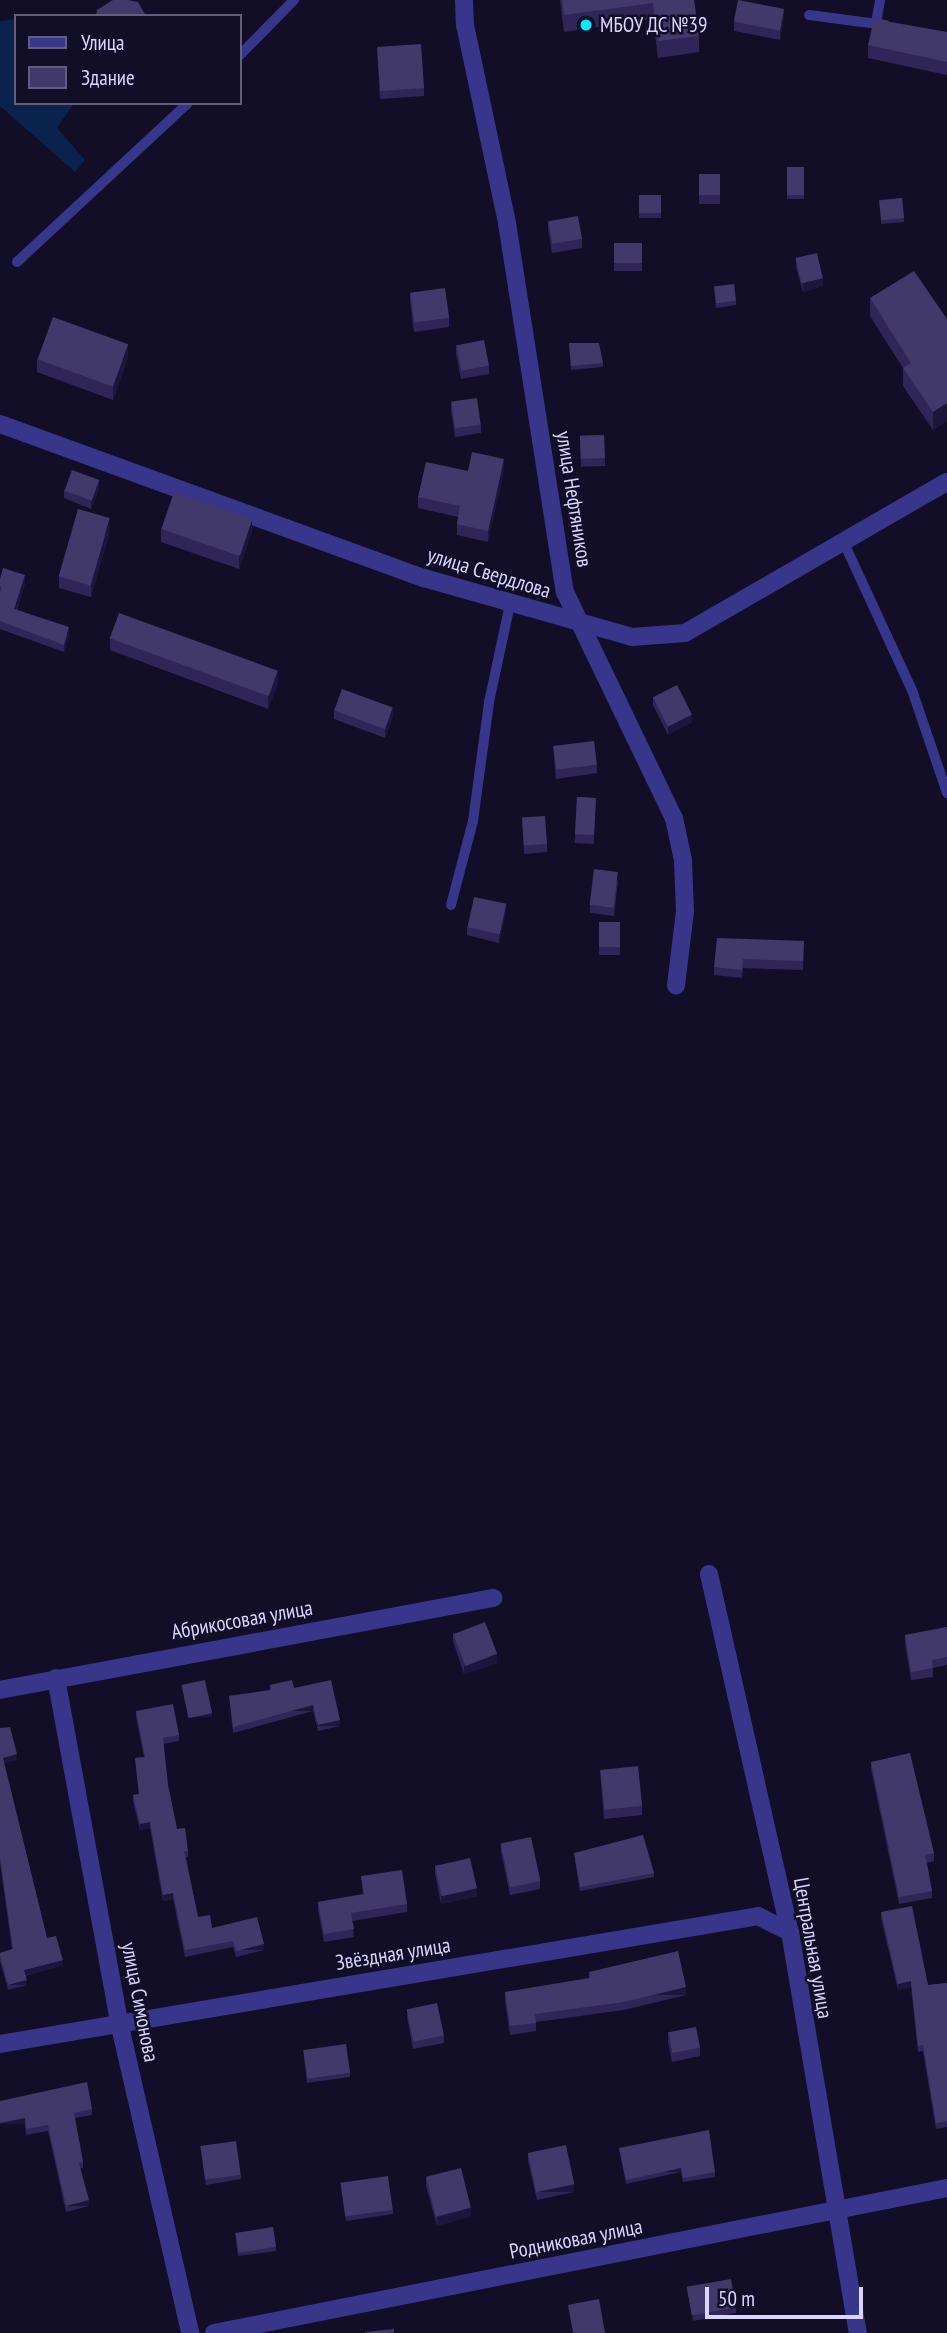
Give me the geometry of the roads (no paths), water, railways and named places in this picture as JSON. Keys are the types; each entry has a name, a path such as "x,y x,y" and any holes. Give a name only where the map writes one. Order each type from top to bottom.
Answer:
{"street":[{"name":"улица Нефтяников","path":"464,0 465,25 508,223 565,592 674,818 683,860 685,911 676,985"},
{"name":"улица Свердлова","path":"0,424 424,578 579,625 632,637 685,633 947,482"},
{"name":"Центральная улица","path":"709,1574 790,1932 858,2333"},
{"name":"Абрикосовая улица","path":"0,1690 493,1598"},
{"name":"улица Симонова","path":"56,1678 119,2022 190,2333"},
{"name":"Звёздная улица","path":"0,2045 119,2022 758,1916 790,1932"},
{"name":"Родниковая улица","path":"214,2333 947,2188"}],"lane":[{"path":"242,53 294,0"},
{"path":"876,23 880,0"},
{"path":"809,15 900,27"},
{"path":"18,262 186,105"},
{"path":"844,543 912,690 947,793"},
{"path":"450,905 473,821 489,702 510,604"}],"water":[{"path":"14,19 14,105 73,105 57,128 85,160 75,172 0,106 0,21"}],"place":[{"name":"МБОУ ДС №39","path":"586,25"}]}
